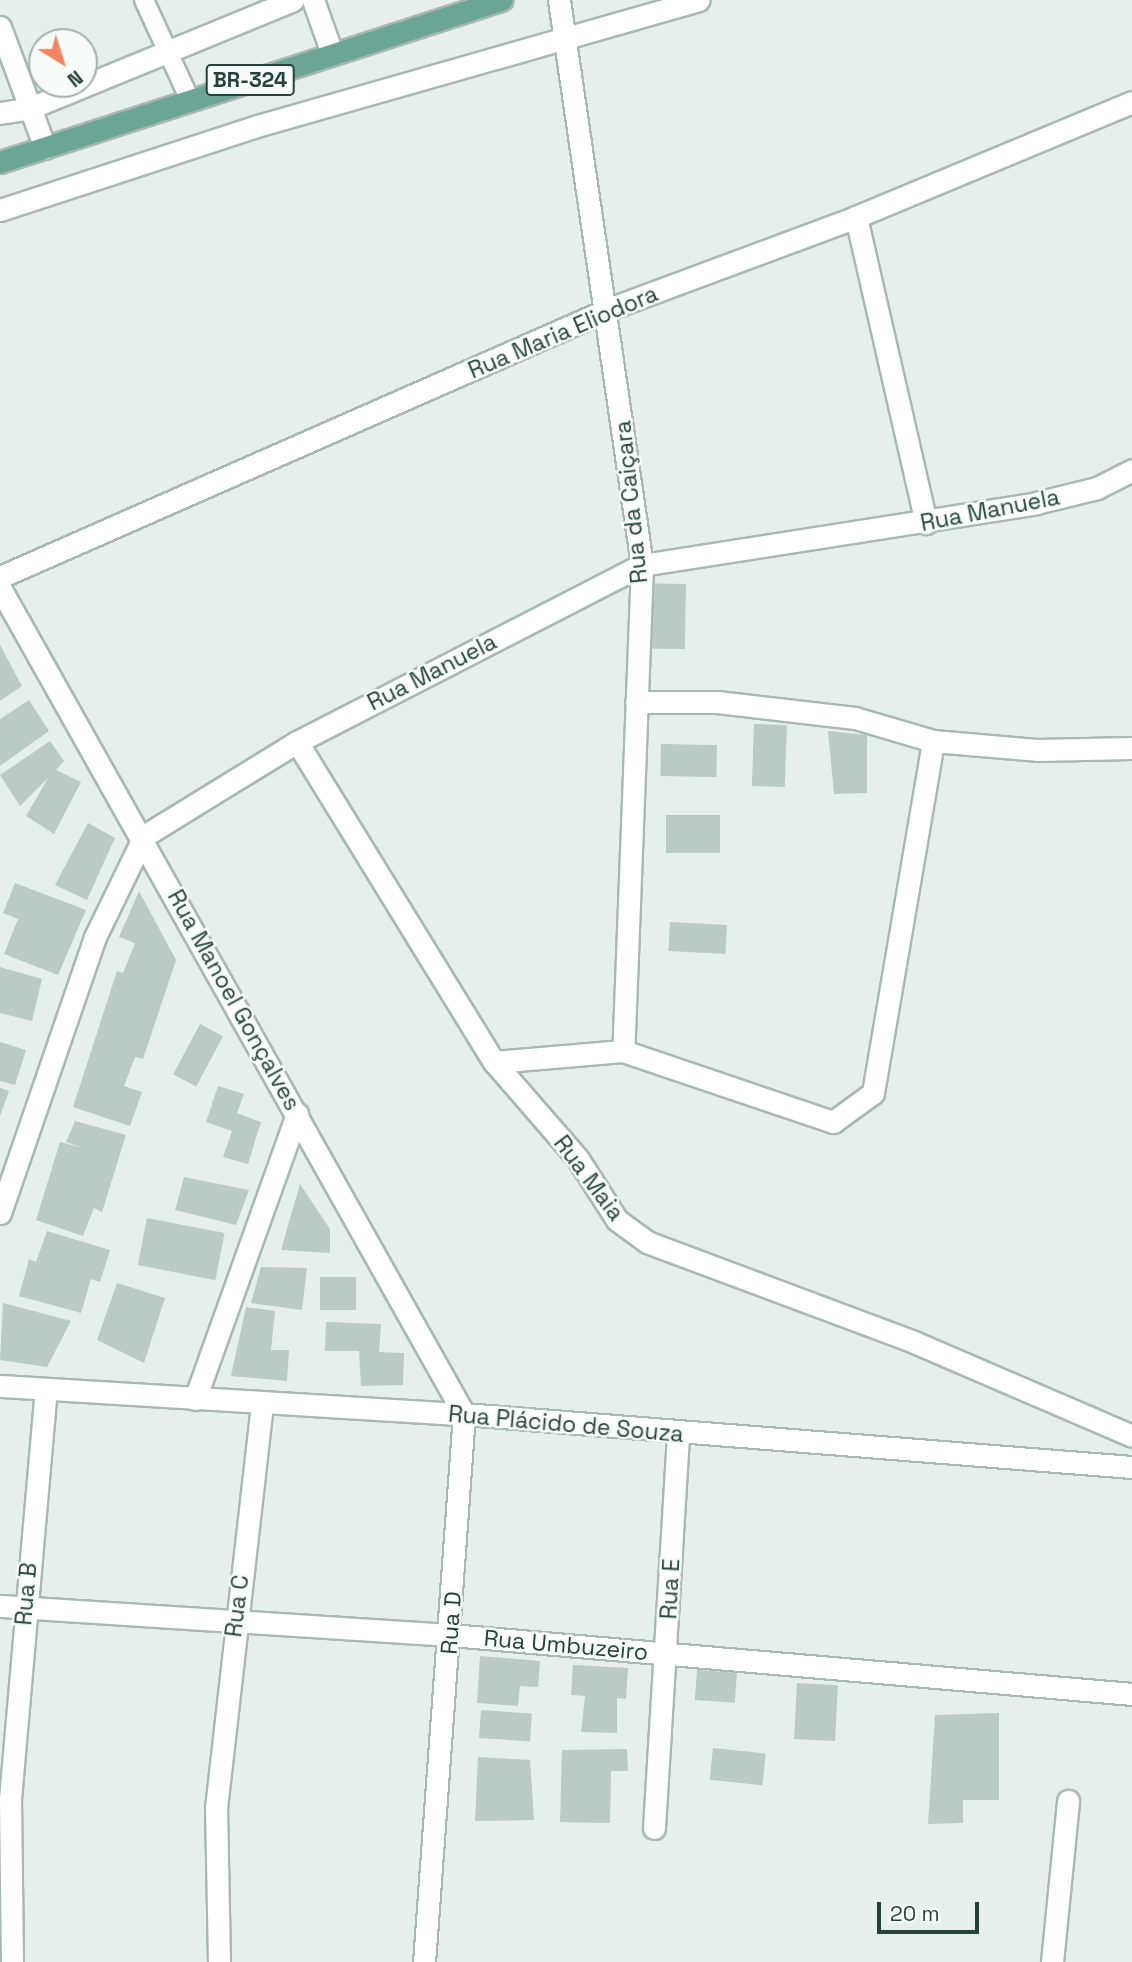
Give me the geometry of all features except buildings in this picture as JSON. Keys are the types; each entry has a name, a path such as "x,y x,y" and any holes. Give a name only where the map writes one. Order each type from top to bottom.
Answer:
{"main road":[{"name":"BR-324","path":"0,162 501,0"}],"street":[{"path":"0,113 30,108 293,0"},
{"path":"313,0 332,53"},
{"name":"Rua da Caiçara","path":"559,0 567,36 609,309 642,565 623,1051"},
{"path":"0,210 567,36 698,0"},
{"path":"0,27 45,148"},
{"name":"Rua Maria Eliodora","path":"0,577 609,309 856,217 1132,102"},
{"path":"856,217 926,523"},
{"name":"Rua Manuela","path":"144,836 297,742 642,565 926,523 1097,488 1132,470"},
{"name":"Rua Manoel Gonçalves","path":"0,588 144,836 464,1414"},
{"path":"636,702 718,702 855,718 933,741 1037,750 1132,748"},
{"path":"494,1062 623,1051 833,1122 873,1093 933,741"},
{"name":"Rua Maia","path":"297,742 494,1062 578,1159 617,1220 647,1242 914,1342 1132,1436"},
{"path":"0,1213 95,937 144,836"},
{"path":"195,1399 298,1114"},
{"name":"Rua Plácido de Souza","path":"0,1386 262,1405 464,1414 1132,1467"},
{"name":"Rua B","path":"12,1962 10,1799 24,1608 46,1390"},
{"name":"Rua C","path":"219,1962 216,1808 235,1623 262,1405"},
{"name":"Rua D","path":"424,1962 451,1635 464,1414"},
{"name":"Rua E","path":"654,1828 667,1654 678,1433"},
{"name":"Rua Umbuzeiro","path":"0,1606 451,1635 1132,1694"},
{"path":"1052,1962 1068,1801"}],"lane":[{"path":"144,0 190,100"}]}
